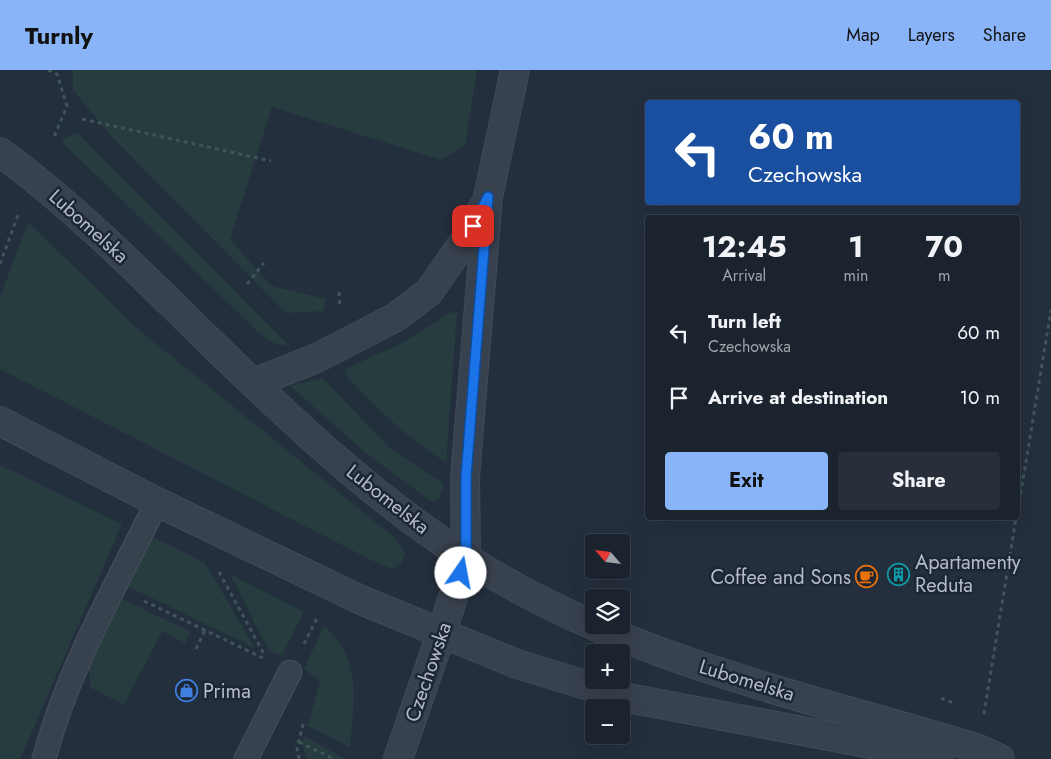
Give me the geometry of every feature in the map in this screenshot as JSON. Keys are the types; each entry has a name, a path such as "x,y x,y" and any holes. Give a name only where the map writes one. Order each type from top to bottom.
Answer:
{"street":[{"name":"Czechowska","path":"398,759 466,558 466,477 488,197 515,70"},
{"name":"Lubomelska","path":"0,152 54,194 110,244 254,383 351,472 404,514 466,558 543,602 645,647 775,690 976,748 1000,759"},
{"name":"Czechowska","path":"254,383 317,358 387,321 430,292 465,240 488,197"},
{"name":"Lubomelska","path":"0,421 157,502 362,600 517,664 628,698 908,751 938,759"}],"lane":[{"path":"44,759 55,720 75,667 157,502"},
{"path":"246,759 290,672"}],"path":[{"path":"48,70 58,74 67,106 54,137"},
{"path":"82,119 271,161"},
{"path":"0,264 18,215"},
{"path":"247,284 264,263"},
{"path":"1020,498 1051,310"},
{"path":"982,722 1016,520"},
{"path":"115,587 268,660"},
{"path":"290,672 322,609"},
{"path":"196,649 205,630"},
{"path":"299,742 334,759"}],"green space":[{"path":"73,70 477,70 465,146 441,160 272,107 230,239 271,286 326,299 323,311 286,313 112,137 73,90"},
{"path":"78,133 289,346 273,343 258,332 62,142 65,138"},
{"path":"28,222 138,329 395,538 405,552 402,563 393,569 371,560 0,369 0,297"},
{"path":"457,312 446,462 417,442 382,412 346,376 345,369 402,343 450,313"},
{"path":"322,378 390,448 444,484 439,500 432,502 366,453 290,386"},
{"path":"0,465 122,524 20,759 0,759"},
{"path":"147,534 205,563 255,648 125,585"},
{"path":"230,574 304,612 282,655 269,651"},
{"path":"115,595 191,632 185,643 162,631 124,705 90,687 88,653"},
{"path":"324,626 345,652 350,666 354,697 350,747 308,726 320,681 304,669"},
{"path":"304,736 345,759 307,759 302,744"}],"place":[{"name":"Apartamenty Reduta","path":"899,574"},
{"name":"Coffee and Sons","path":"867,577"},
{"name":"Prima","path":"187,691"}],"route":[{"path":"461,573 466,558 466,477 488,197 473,226"}]}
